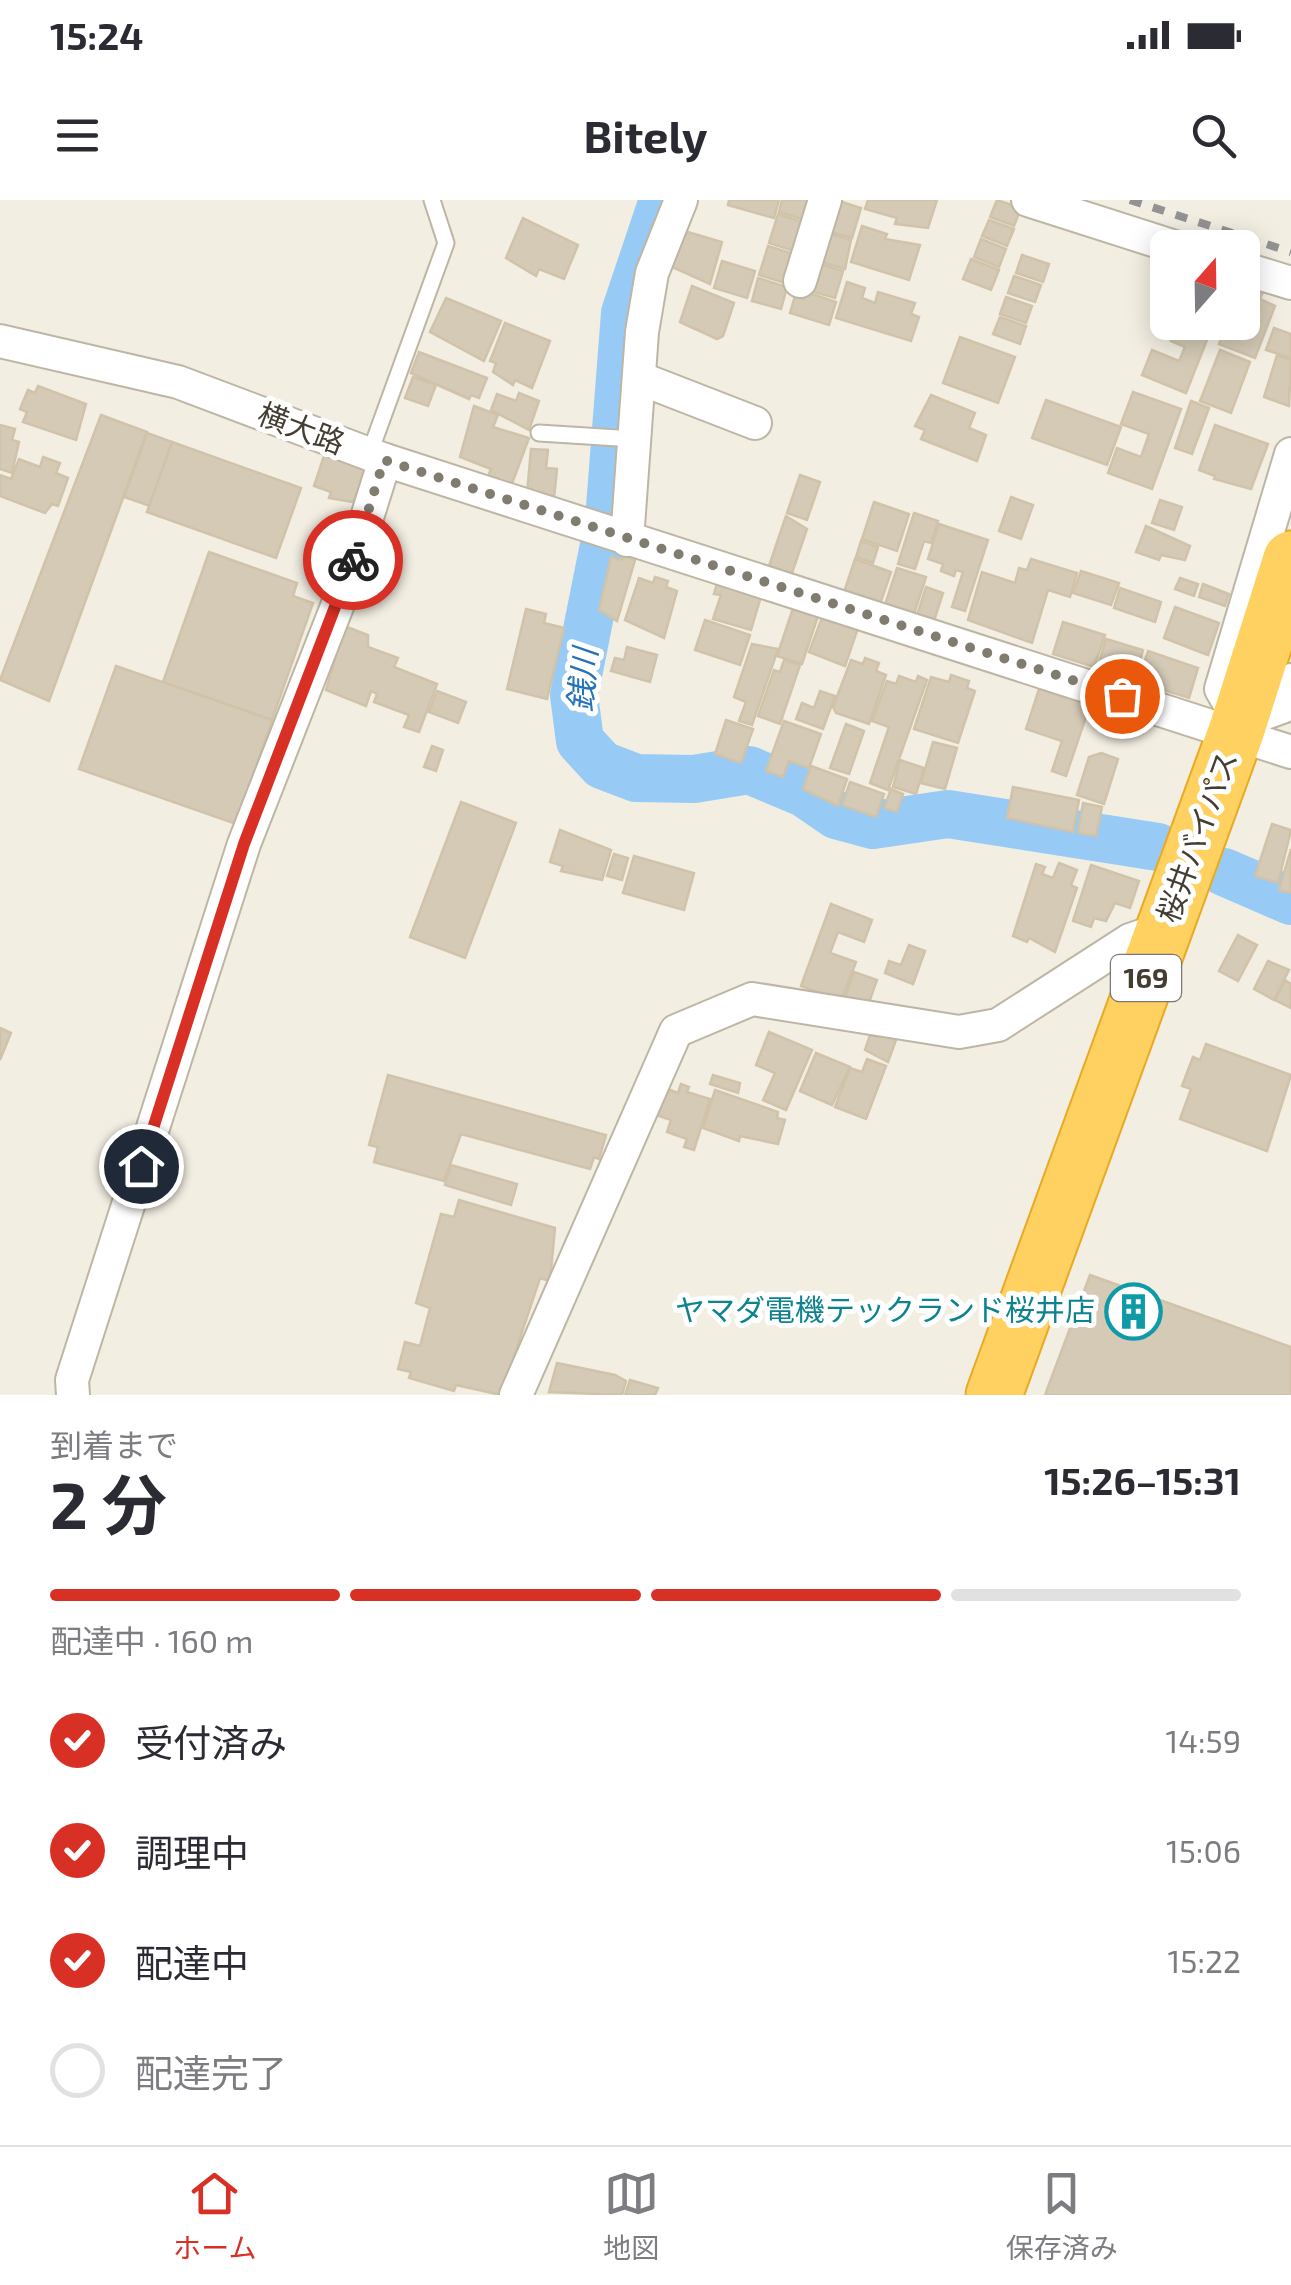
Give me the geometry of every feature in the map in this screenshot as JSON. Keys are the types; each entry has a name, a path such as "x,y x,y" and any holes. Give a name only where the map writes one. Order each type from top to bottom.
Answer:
{"highway":[{"name":"桜井バイパス","path":"994,1395 1238,727 1291,559"}],"street":[{"path":"612,535 623,438 639,378 652,272 680,200"},
{"path":"800,281 825,200"},
{"path":"1028,200 1150,239"},
{"path":"1260,274 1291,283"},
{"name":"横大路","path":"0,341 178,382 377,457 612,535 1238,727 1291,752"},
{"path":"639,378 755,422"},
{"path":"1291,454 1221,689 1238,727 1282,706 1291,680"},
{"path":"73,1395 72,1380 244,844 346,581 377,457"},
{"path":"516,1395 676,1031 752,999 960,1032 998,1025 1130,940 1165,928"}],"lane":[{"path":"377,457 446,243 432,200"},
{"path":"539,433 623,438"}],"building":[{"path":"729,200 779,200 774,218 728,205"},
{"path":"782,200 811,200 805,220 779,212"},
{"path":"836,200 861,208 852,238 830,232"},
{"path":"868,200 937,200 928,228 895,224 897,218 865,209"},
{"path":"997,200 1021,208 1014,226 990,217"},
{"path":"778,214 803,222 794,251 769,243"},
{"path":"523,218 578,245 564,279 539,269 536,276 506,258"},
{"path":"989,220 1014,229 1007,246 982,236"},
{"path":"862,226 887,234 885,239 920,245 909,280 851,262"},
{"path":"681,230 722,242 710,284 670,266"},
{"path":"827,233 851,240 845,269 818,261"},
{"path":"981,239 1006,249 999,267 974,257"},
{"path":"768,246 794,254 785,283 759,275"},
{"path":"1022,255 1049,264 1043,282 1016,273"},
{"path":"971,259 999,270 991,290 963,279"},
{"path":"722,261 755,271 747,298 714,288"},
{"path":"818,263 843,271 835,298 810,291"},
{"path":"1014,276 1041,285 1035,302 1008,293"},
{"path":"758,278 787,287 781,309 752,301"},
{"path":"847,282 865,288 862,298 875,303 878,292 915,303 911,314 919,317 911,341 836,318"},
{"path":"692,286 734,303 723,336 717,339 680,322"},
{"path":"806,292 836,302 829,325 790,313 795,296 804,299"},
{"path":"1006,297 1032,306 1026,323 1000,314"},
{"path":"446,298 501,321 484,361 430,332"},
{"path":"1260,299 1275,306 1255,358 1219,344 1221,340 1260,340"},
{"path":"1000,317 1026,326 1020,344 993,334"},
{"path":"505,323 550,341 532,388 515,380 513,385 493,372 496,363 490,361"},
{"path":"1274,328 1291,334 1291,358 1266,350"},
{"path":"960,337 1015,357 998,403 943,383"},
{"path":"1207,340 1186,393 1142,375 1152,350 1179,361 1185,347 1171,341"},
{"path":"1220,350 1250,362 1231,413 1200,401"},
{"path":"419,352 487,378 479,398 471,395 469,399 411,373"},
{"path":"1277,355 1291,360 1289,406 1264,397"},
{"path":"413,377 436,385 428,406 405,398"},
{"path":"38,386 86,404 76,440 23,422 27,412 20,409 28,390 35,393"},
{"path":"1133,392 1181,409 1152,489 1108,473 1117,448 1141,457 1149,434 1121,424"},
{"path":"519,393 539,401 529,430 491,410 497,394 516,401"},
{"path":"931,395 975,413 969,428 986,435 977,461 921,439 925,430 915,426"},
{"path":"1046,400 1121,427 1107,465 1032,438"},
{"path":"1191,401 1209,408 1192,454 1175,448"},
{"path":"474,406 498,415 493,427 529,438 510,489 486,481 491,469 460,457"},
{"path":"101,415 147,432 49,701 0,680"},
{"path":"0,425 15,429 12,440 19,442 12,473 0,469"},
{"path":"1215,425 1268,444 1251,489 1214,479 1215,476 1199,470"},
{"path":"147,433 172,442 150,506 124,497"},
{"path":"172,442 301,488 276,558 147,512"},
{"path":"531,449 548,450 546,468 557,469 554,498 527,494"},
{"path":"326,450 366,469 353,502 329,498 331,492 314,486"},
{"path":"43,457 60,463 56,473 68,478 58,506 52,504 45,513 0,496 0,475 11,479 19,459 40,467"},
{"path":"800,475 820,482 807,520 787,513"},
{"path":"1011,497 1033,505 1021,539 999,531"},
{"path":"1160,500 1182,507 1174,530 1152,523"},
{"path":"874,502 909,514 897,551 862,539"},
{"path":"914,513 938,521 931,543 924,541 915,569 898,564"},
{"path":"786,516 807,529 791,576 768,569"},
{"path":"939,524 988,540 965,611 952,607 963,572 956,570 954,576 941,571 943,564 928,559"},
{"path":"327,525 351,533 340,566 316,558"},
{"path":"1146,526 1190,546 1185,560 1161,555 1159,560 1136,552"},
{"path":"861,541 878,547 873,563 856,557"},
{"path":"209,552 297,583 293,596 313,603 272,720 163,682"},
{"path":"623,556 635,560 617,621 599,610 611,557 622,560"},
{"path":"855,559 891,572 878,610 843,595"},
{"path":"1031,559 1077,573 1070,597 1048,590 1032,643 968,620 982,572 1015,583 1019,568 1027,570"},
{"path":"897,568 926,577 913,617 884,608"},
{"path":"1081,571 1119,583 1111,605 1073,593"},
{"path":"655,577 668,581 666,587 677,591 664,638 625,620 639,578 653,583"},
{"path":"1180,578 1198,584 1194,596 1175,589"},
{"path":"718,580 762,593 751,630 713,619 721,595 714,594"},
{"path":"1203,584 1229,594 1225,606 1199,597"},
{"path":"926,587 943,593 934,621 917,615"},
{"path":"1120,588 1161,602 1155,622 1114,608"},
{"path":"1175,607 1219,623 1208,655 1164,638"},
{"path":"793,608 818,616 802,664 777,656"},
{"path":"526,609 546,614 544,623 564,628 547,699 507,689"},
{"path":"823,615 858,628 845,666 809,652"},
{"path":"705,620 750,635 740,665 695,650"},
{"path":"1063,622 1105,635 1094,667 1053,654"},
{"path":"342,625 368,635 368,647 398,658 394,667 437,684 419,732 404,727 409,715 374,702 377,694 371,691 366,706 326,690 336,656 330,654"},
{"path":"1106,639 1143,650 1132,687 1096,672"},
{"path":"752,644 778,649 752,725 739,721 746,702 734,697"},
{"path":"627,647 657,655 650,682 611,671 615,658 624,660"},
{"path":"1148,651 1198,668 1189,698 1138,682"},
{"path":"865,658 879,663 876,671 886,675 869,724 836,713 833,707 851,660 863,664"},
{"path":"784,660 800,665 780,724 758,716 774,670 780,672"},
{"path":"116,666 272,720 236,824 79,769"},
{"path":"951,675 969,681 967,688 975,691 958,743 914,729 931,677 949,682"},
{"path":"899,676 916,682 918,676 927,680 888,790 870,783 889,727 872,721 887,681 896,684"},
{"path":"1039,689 1066,698 1069,691 1092,699 1066,776 1052,771 1062,741 1026,729"},
{"path":"437,691 466,702 458,723 429,712"},
{"path":"820,691 835,696 823,729 796,719 802,703 814,708"},
{"path":"726,720 753,729 741,763 715,754"},
{"path":"784,721 821,734 809,768 789,761 783,777 766,771"},
{"path":"846,724 864,731 849,774 830,768"},
{"path":"933,742 957,748 945,789 921,783"},
{"path":"432,746 443,750 436,771 424,767"},
{"path":"1101,753 1118,759 1104,804 1077,795 1089,757"},
{"path":"900,760 924,768 916,794 893,787"},
{"path":"811,766 847,779 838,806 803,789"},
{"path":"850,782 884,794 876,817 842,805"},
{"path":"1013,787 1079,800 1073,832 1007,818"},
{"path":"891,789 903,794 897,812 884,808"},
{"path":"461,802 516,823 465,958 410,937"},
{"path":"1083,803 1102,807 1096,836 1078,833"},
{"path":"1272,824 1291,830 1278,883 1255,876"},
{"path":"560,830 611,850 602,880 561,871 563,866 550,862"},
{"path":"1291,849 1291,893 1279,890"},
{"path":"614,854 628,858 622,880 607,876"},
{"path":"634,856 694,873 684,910 623,893"},
{"path":"1059,863 1077,870 1071,885 1077,888 1055,952 1029,938 1027,942 1013,936 1036,864 1045,867 1042,874 1053,878"},
{"path":"1091,865 1139,881 1130,908 1115,903 1106,921 1094,918 1091,927 1073,921"},
{"path":"831,904 872,920 864,942 838,932 830,953 856,962 841,1001 801,986"},
{"path":"1238,935 1257,945 1238,981 1219,971"},
{"path":"909,945 925,951 913,984 885,973 889,961 901,965"},
{"path":"1268,961 1289,970 1274,1000 1254,989"},
{"path":"854,972 877,980 867,1008 844,1000"},
{"path":"1285,980 1291,984 1291,1008 1275,1000"},
{"path":"0,1028 11,1033 0,1060"},
{"path":"769,1032 812,1050 786,1110 763,1100 775,1073 756,1065"},
{"path":"870,1035 896,1040 888,1062 865,1050"},
{"path":"1206,1044 1291,1075 1267,1151 1180,1119 1191,1089 1182,1086 1193,1057 1200,1060"},
{"path":"816,1053 850,1067 832,1105 800,1091"},
{"path":"867,1059 886,1066 866,1119 835,1107 850,1068 862,1072"},
{"path":"388,1075 606,1135 599,1159 594,1157 590,1169 461,1134 444,1181 374,1162 378,1147 369,1145"},
{"path":"713,1075 740,1083 738,1093 710,1084"},
{"path":"681,1084 689,1087 687,1092 710,1099 694,1150 684,1147 687,1139 667,1132 671,1120 656,1115 665,1088 678,1093"},
{"path":"715,1090 778,1112 777,1118 785,1120 778,1144 740,1136 739,1141 703,1128"},
{"path":"451,1165 517,1184 511,1205 445,1185"},
{"path":"459,1200 555,1228 550,1281 540,1278 501,1395 456,1385 454,1391 409,1378 411,1372 398,1369 405,1342 420,1346 430,1308 416,1303 441,1214 454,1217"},
{"name":"ヤマダ電機テックランド桜井店","path":"1090,1275 1291,1347 1291,1395 1045,1395"},
{"path":"557,1363 615,1375 626,1381 622,1395 549,1392"},
{"path":"630,1380 658,1388 655,1395 625,1395"}],"waterway":[{"name":"銭川","path":"663,200 625,313 609,520 574,695 580,741 602,765 636,778 694,779 749,770 804,793 836,815 873,825 948,814 1158,847"},
{"name":"銭川","path":"1224,872 1291,901"}],"railway":[{"path":"1130,200 1291,252"}],"way so far":[{"path":"353,560 384,460 1122,696"}],"place":[{"name":"ヤマダ電機テックランド桜井店","path":"1134,1311"}],"route":[{"path":"141,1166 244,844 353,560"}]}
